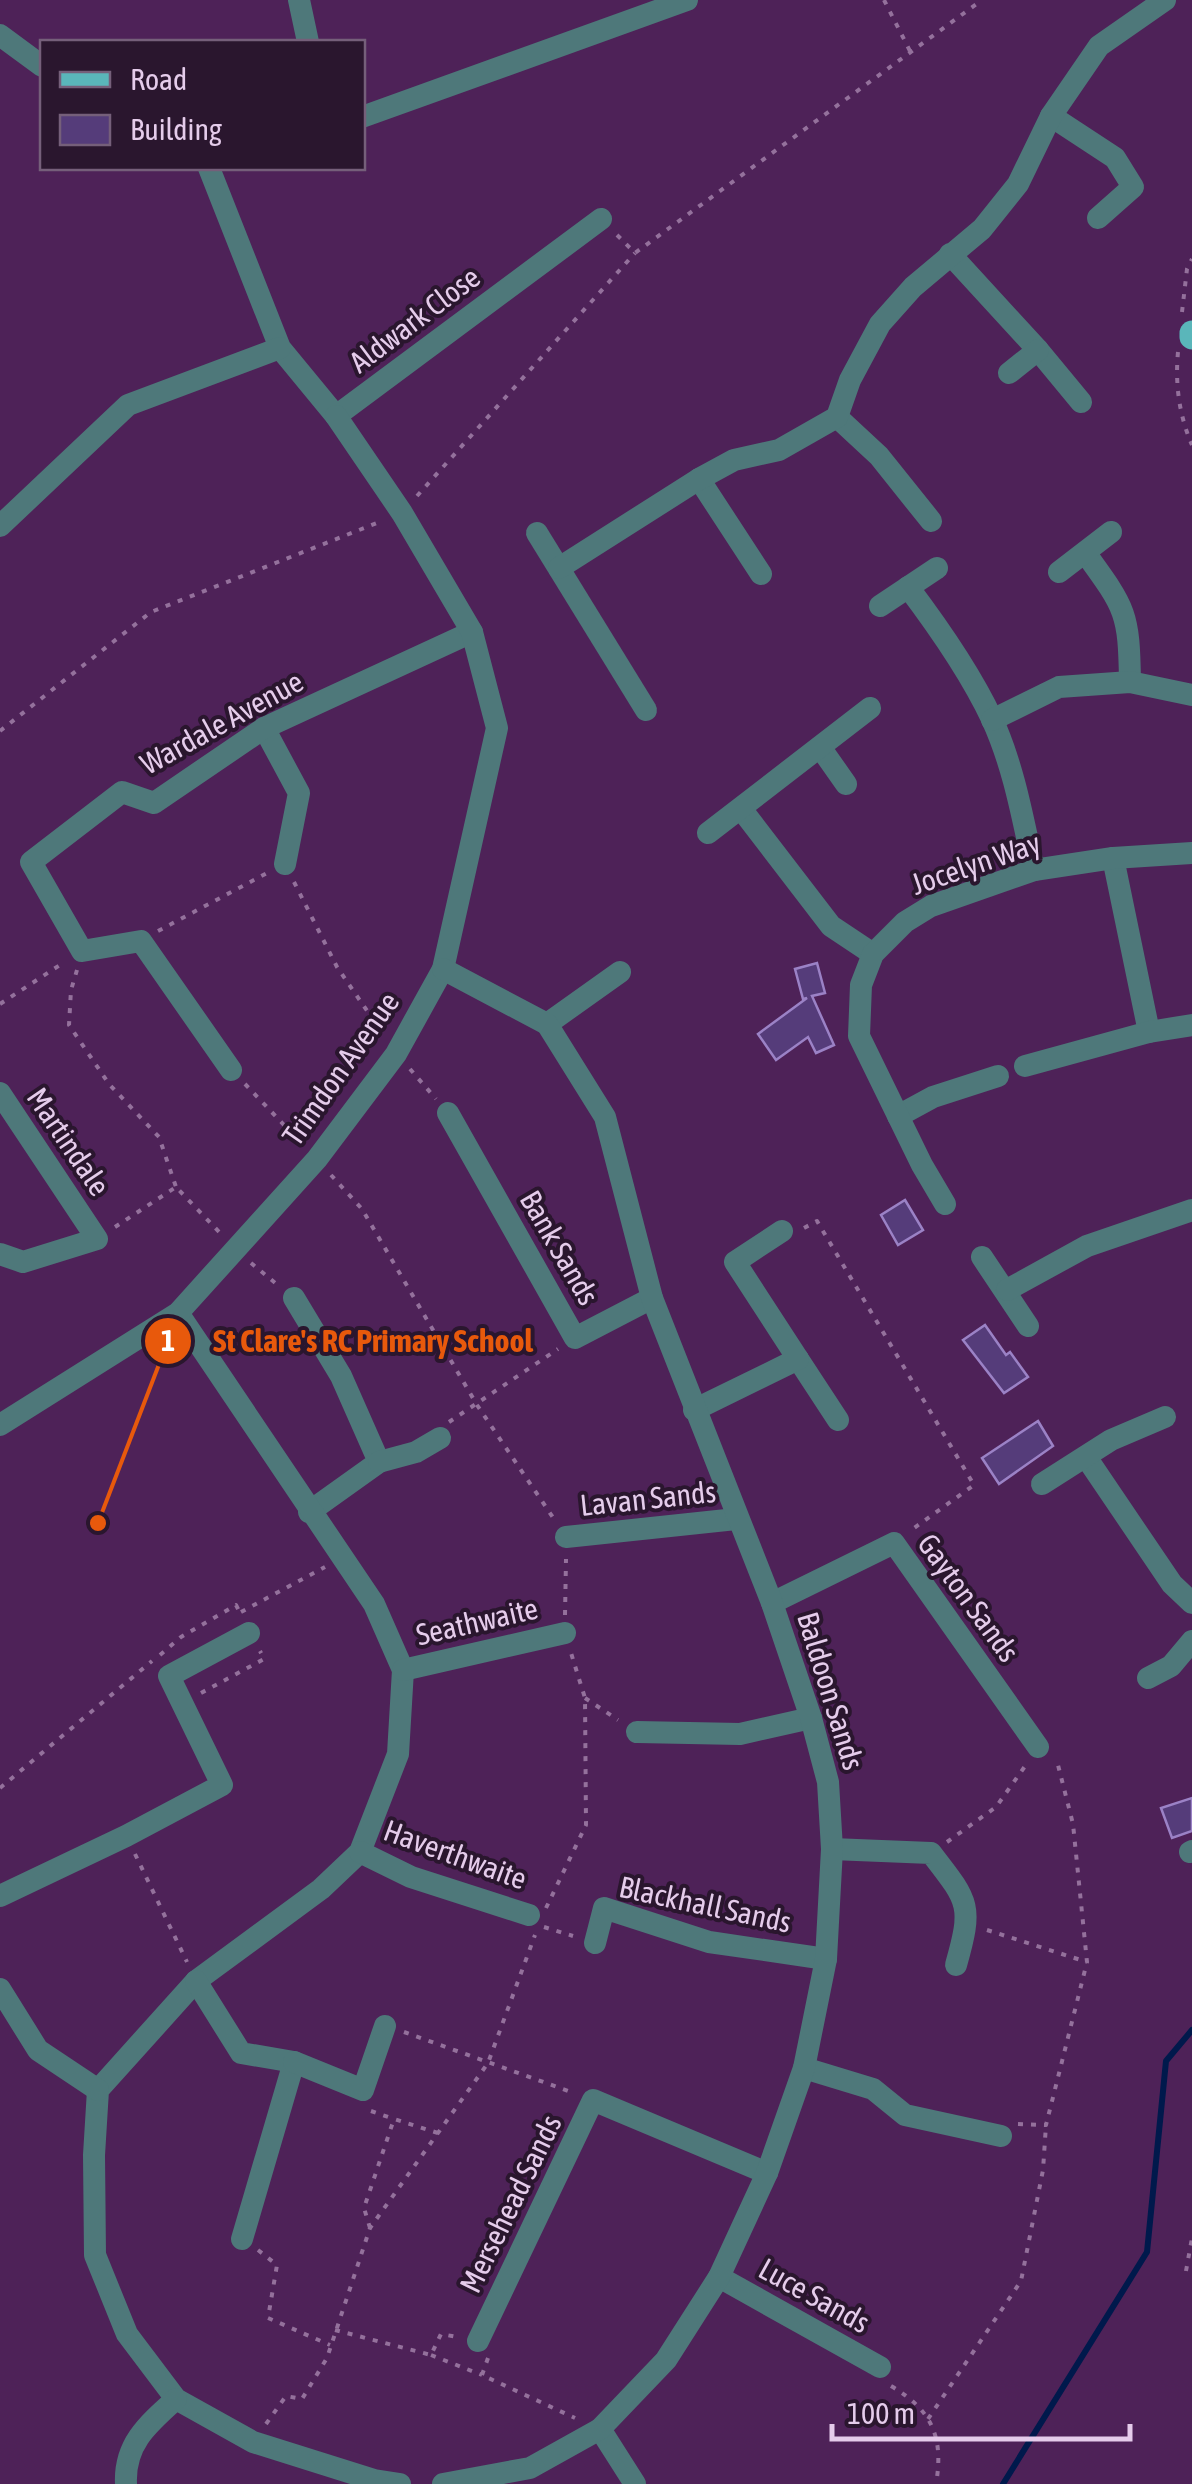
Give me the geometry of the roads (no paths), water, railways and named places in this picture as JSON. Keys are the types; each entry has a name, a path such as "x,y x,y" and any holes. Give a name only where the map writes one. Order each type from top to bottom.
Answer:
{"street":[{"path":"298,0 308,40"},
{"path":"365,115 687,0"},
{"path":"559,568 698,479 734,460 778,450 837,416 850,380 880,324 913,287 982,230 1018,184 1051,116 1099,46 1165,0"},
{"path":"0,34 40,64"},
{"path":"1051,116 1115,158 1134,187 1098,218"},
{"name":"Aldwark Close","path":"210,170 280,348 336,416 600,219"},
{"path":"950,254 1081,402"},
{"path":"4,515 128,406 280,348"},
{"path":"1009,372 1038,350"},
{"name":"Trimdon Avenue","path":"0,1425 178,1313 317,1160 396,1054 443,968 497,728 472,632 402,514 336,416"},
{"path":"837,416 879,456 931,521"},
{"path":"698,479 760,574"},
{"path":"1059,572 1110,532"},
{"path":"537,533 646,710"},
{"path":"1086,554 1122,603 1129,629 1130,682"},
{"path":"880,606 938,568"},
{"path":"908,587 942,633 992,720 1018,796 1034,870"},
{"name":"Wardale Avenue","path":"232,1070 140,941 82,950 31,862 122,792 154,802 264,728 472,632"},
{"path":"992,720 1059,687 1130,682 1187,694"},
{"path":"708,833 870,708"},
{"path":"264,728 300,793 285,864"},
{"path":"820,747 846,784"},
{"path":"742,810 831,926 873,954 861,986 859,1036 945,1204"},
{"name":"Jocelyn Way","path":"873,954 905,922 930,906 1034,870 1112,858 1192,853"},
{"path":"1112,858 1149,1032"},
{"path":"443,968 547,1024 620,972"},
{"name":"Baldoon Sands","path":"442,2484 530,2468 600,2428 666,2360 719,2277 767,2174 804,2068 826,1960 832,1848 828,1782 812,1718 772,1603 736,1520 652,1298 605,1118 547,1024"},
{"path":"1025,1066 1149,1032 1192,1025"},
{"path":"898,1116 933,1097 998,1076"},
{"name":"Martindale","path":"0,1093 97,1239 23,1262 0,1254"},
{"name":"Bank Sands","path":"448,1113 575,1338 652,1298"},
{"path":"1007,1290 1087,1246 1192,1211"},
{"path":"782,1231 735,1262 838,1420"},
{"path":"982,1257 1028,1326"},
{"path":"294,1298 341,1376 379,1462"},
{"path":"178,1313 374,1604 403,1670 398,1754 360,1852 321,1890 196,1982 98,2090 95,2255 128,2334 176,2399 252,2442 374,2482 400,2484"},
{"path":"694,1410 798,1359"},
{"path":"1042,1484 1129,1432 1165,1417"},
{"path":"310,1512 379,1462 416,1452 440,1438"},
{"path":"1086,1458 1172,1584 1192,1602"},
{"name":"Lavan Sands","path":"566,1538 736,1520"},
{"name":"Gayton Sands","path":"772,1603 894,1543 1038,1748"},
{"path":"0,1896 126,1836 222,1784 170,1676 245,1623"},
{"name":"Seathwaite","path":"403,1670 565,1632"},
{"path":"1148,1678 1171,1666 1192,1641"},
{"path":"637,1732 740,1734 812,1718"},
{"path":"832,1848 931,1854 964,1895 968,1924 956,1965"},
{"name":"Haverthwaite","path":"360,1852 411,1877 534,1920"},
{"name":"Blackhall Sands","path":"595,1943 604,1908 709,1942 826,1960"},
{"path":"196,1982 241,2052 294,2062 363,2090 386,2026"},
{"path":"0,1989 38,2050 98,2090"},
{"path":"242,2239 294,2062"},
{"path":"804,2068 873,2089 905,2115 1001,2136"},
{"name":"Mersehead Sands","path":"478,2341 594,2100 767,2174"},
{"name":"Luce Sands","path":"719,2277 880,2367"},
{"path":"126,2484 128,2457 134,2442 176,2399"},
{"path":"600,2428 635,2484"}],"waterway":[{"path":"1003,2484 1147,2252 1166,2061 1192,2030"}],"place":[{"name":"St Clare's RC Primary School","path":"98,1523"}]}
